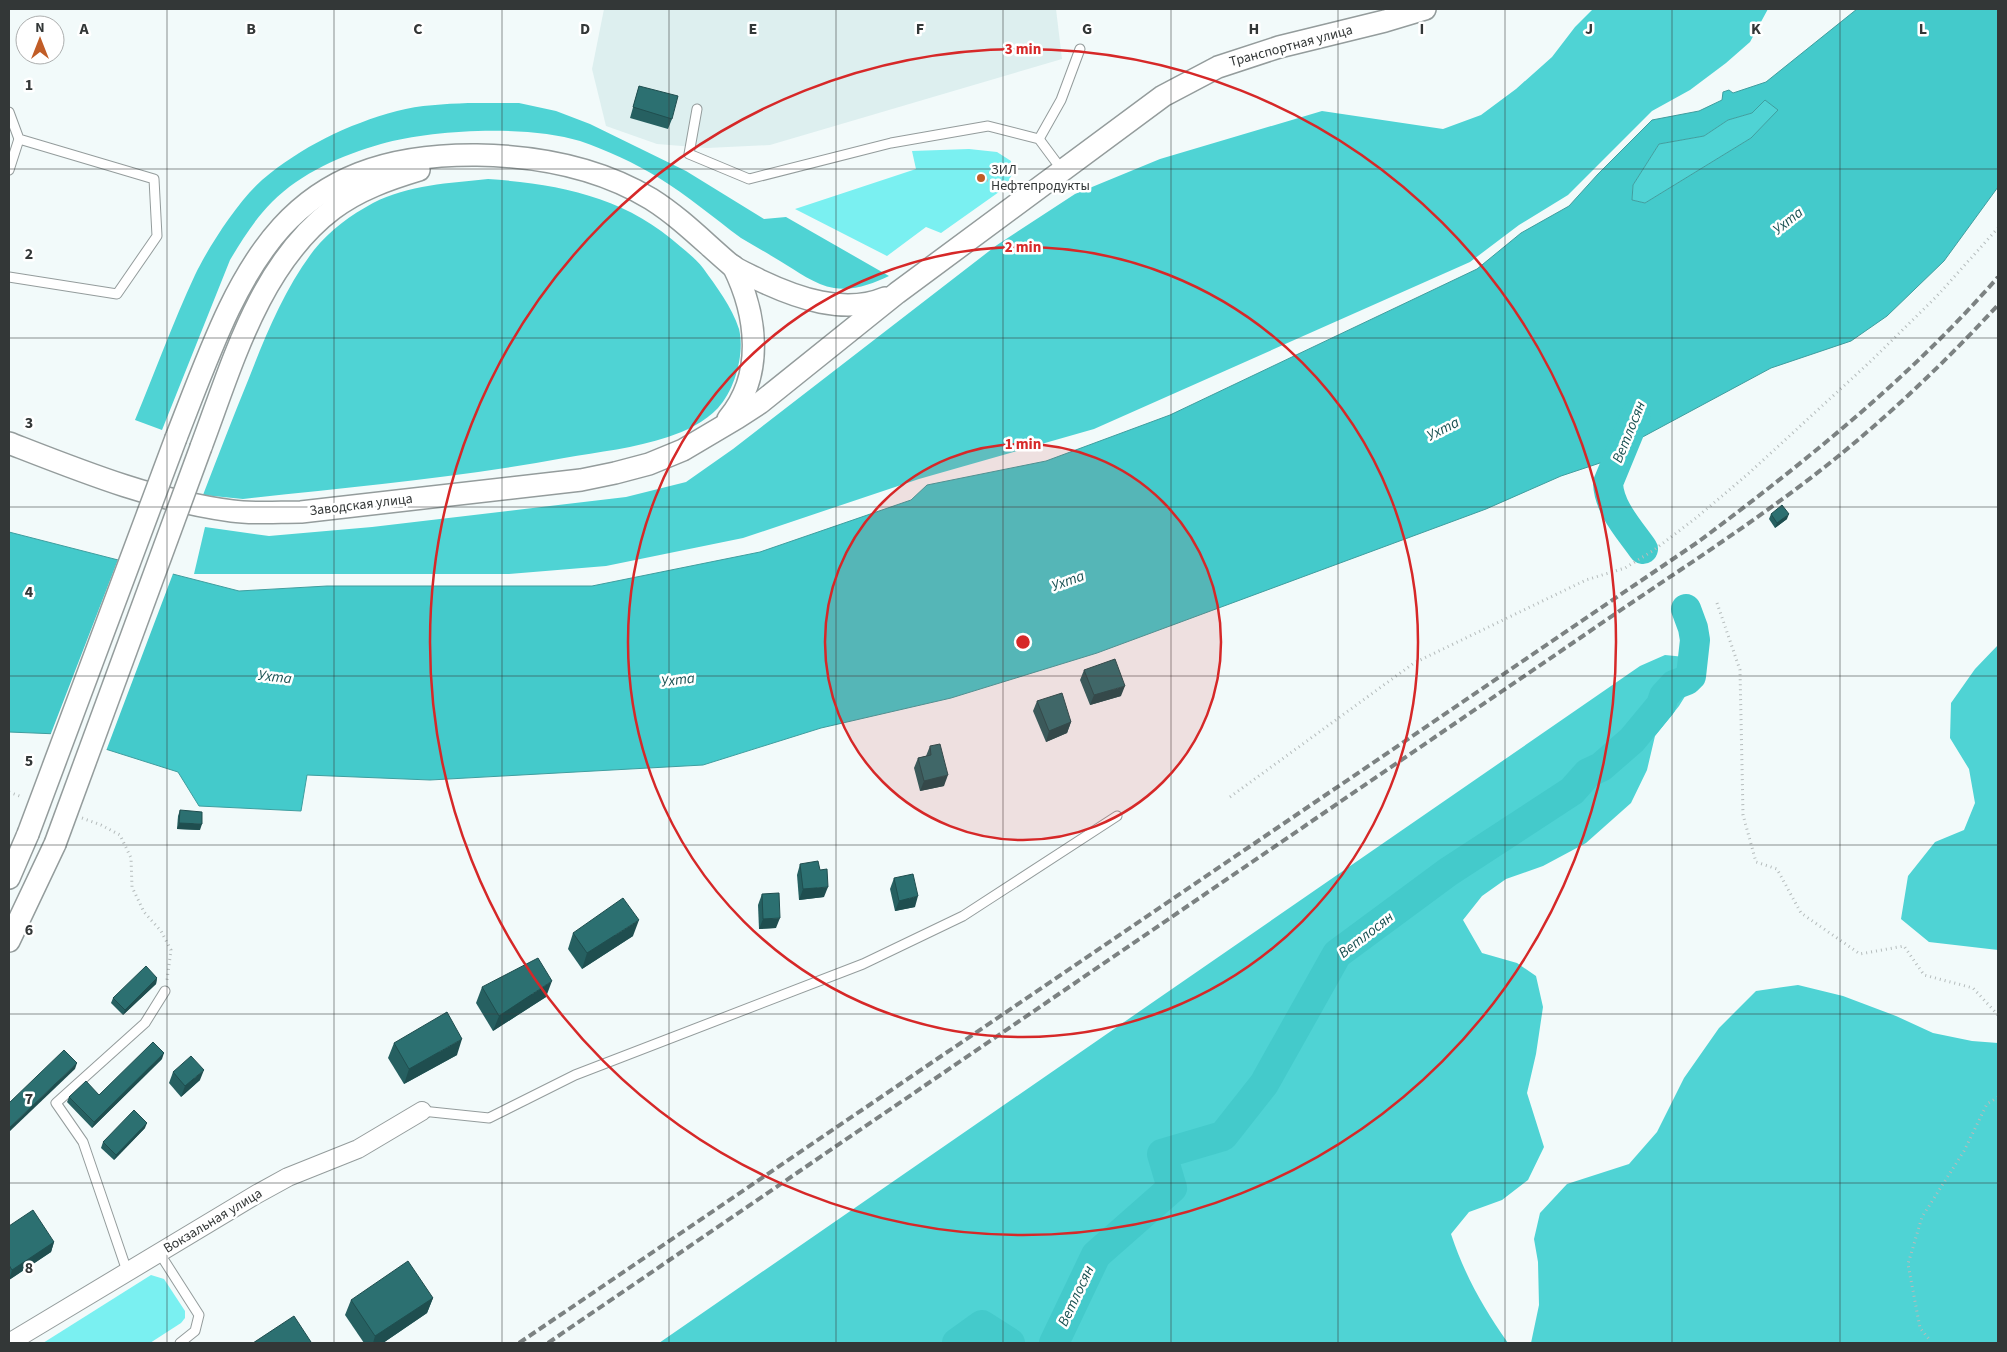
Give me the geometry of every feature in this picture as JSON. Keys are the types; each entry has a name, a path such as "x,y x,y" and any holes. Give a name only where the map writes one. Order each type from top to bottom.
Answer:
{"street":[{"name":"Транспортная улица","path":"714,432 760,403 897,293 1163,96 1218,67 1279,46 1385,21 1426,9"},
{"path":"9,878 28,834 215,338 239,290 269,241 289,218 306,203 348,178 402,160 458,155 508,156 547,160 574,166 619,182 651,199 680,219 733,266 780,290 822,302 843,305 865,304 897,293"},
{"path":"9,941 55,844 238,350 260,303 286,259 323,218 333,209 356,195 406,174 469,159 508,156"},
{"path":"714,432 729,417 743,398 751,376 753,363 753,340 749,311 742,285 733,266"},
{"name":"Заводская улица","path":"9,442 60,462 167,498 234,512 301,512 581,480 616,474 650,464 683,450 714,432"},
{"name":"Вокзальная улица","path":"9,1343 257,1194 288,1177 358,1149 422,1111"}],"lane":[{"path":"1039,139 1061,100 1080,49"},
{"path":"697,109 689,154 749,179 891,143 988,126 1039,139 1062,170"},
{"path":"9,112 19,139 9,170"},
{"path":"9,277 117,294 157,236 154,179 19,139"},
{"path":"422,1111 489,1118 574,1075 862,964 963,916 1117,816"},
{"path":"127,1271 83,1142 56,1103 145,1023 165,991"},
{"path":"160,1254 199,1315 195,1331 180,1343"}],"path":[{"path":"987,180 1008,183"},
{"path":"1230,798 1414,663 1586,580 1625,568 1654,550 1696,518 1748,474 1871,361 1937,296 1998,228"},
{"path":"1717,603 1740,670 1744,815 1756,862 1777,869 1801,913 1860,954 1904,946 1924,975 1973,988 1998,1015"},
{"path":"9,792 27,799"},
{"path":"73,815 101,825 120,835 131,858 132,887 144,912 161,931 171,950 165,991"},
{"path":"1929,1343 1920,1328 1908,1264 1922,1217 1964,1151 1986,1104 1998,1097"}],"shaded area":[{"path":"604,9 1056,9 1062,59 770,145 707,148 657,144 606,126 592,69"},
{"path":"1593,9 1768,9 1750,42 1726,63 1690,90 1652,111 1568,195 1519,225 1470,262 1094,429 919,479 743,538 606,566 509,574 194,574 205,527 269,536 372,527 626,497 686,482 733,449 997,245 1075,194 1160,159 1322,111 1443,129 1481,115 1516,89 1552,57 1575,27"},
{"path":"1765,99 1779,110 1751,138 1645,203 1632,200 1633,185 1659,144 1704,136 1728,120 1752,113"},
{"path":"468,103 519,103 556,111 590,124 686,171 764,219 786,217 889,276 849,289 834,288 820,284 741,238 650,172 600,148 580,141 558,136 508,131 453,132 403,139 366,148 323,166 296,182 272,202 254,223 230,260 162,430 135,420 179,311 201,263 234,212 262,180 309,147 343,130 379,116 414,107"},
{"path":"969,149 997,152 1011,161 1012,174 1006,187 941,233 926,227 887,256 795,209 916,169 912,151"},
{"path":"488,179 515,181 566,190 591,196 615,205 638,216 660,230 695,259 728,305 736,321 741,339 741,349 734,381 718,408 701,422 675,435 604,452 444,477 243,499 203,495 269,328 294,280 320,243 349,218 386,197 429,186"},
{"path":"1998,645 1998,950 1929,942 1901,919 1908,876 1935,842 1964,830 1975,803 1969,769 1950,738 1951,703 1975,669"},
{"path":"1665,655 1685,657 1697,677 1679,706 1655,736 1647,770 1631,803 1586,843 1543,866 1506,879 1482,896 1463,920 1482,953 1517,963 1536,976 1543,1007 1536,1054 1527,1093 1544,1147 1528,1180 1502,1200 1469,1212 1451,1234 1462,1264 1475,1291 1508,1343 659,1343 1640,666"},
{"path":"1798,985 1843,996 1896,1016 1933,1033 1972,1041 1998,1043 1998,1343 1531,1343 1539,1305 1538,1262 1534,1239 1540,1213 1567,1184 1629,1164 1657,1132 1684,1078 1719,1028 1756,991"},
{"path":"151,1275 164,1279 185,1311 185,1318 181,1323 150,1343 43,1343"}],"water":[{"name":"Ухта","path":"1857,9 1998,9 1998,187 1944,261 1887,316 1851,341 1771,368 1637,440 1612,459 1561,476 1486,509 1097,653 951,698 821,728 703,765 430,780 307,775 301,811 199,806 178,772 58,734 9,732 9,532 239,591 327,586 592,586 760,552 911,500 927,485 1046,461 1170,415 1477,269 1521,233 1569,206 1652,120 1699,111 1722,100 1723,92 1729,90 1733,93 1766,82","holes":["1765,100 1778,110 1751,138 1645,203 1632,200 1633,185 1659,144 1704,136 1728,120 1752,113"]}],"pier":[{"path":"119,557 174,571 106,751 58,736 50,736"}],"building":[{"path":"639,86 678,96 672,119 633,107"},
{"path":"1782,505 1789,514 1777,523 1771,514"},
{"path":"1115,659 1125,686 1094,695 1084,670"},
{"path":"1062,693 1071,722 1049,731 1037,701"},
{"path":"940,744 948,775 924,781 918,758 931,755 930,746"},
{"path":"180,810 202,812 202,824 179,823"},
{"path":"818,861 820,870 827,869 828,887 803,889 800,864"},
{"path":"913,874 918,896 899,901 894,878"},
{"path":"779,893 780,918 763,919 762,894"},
{"path":"623,898 639,920 587,953 573,933"},
{"path":"538,958 552,981 499,1016 482,987"},
{"path":"146,966 157,978 125,1010 113,998"},
{"path":"447,1012 462,1039 409,1069 394,1043"},
{"path":"153,1042 164,1053 94,1122 69,1097 86,1081 99,1095"},
{"path":"64,1050 77,1063 9,1128 9,1103"},
{"path":"191,1056 204,1070 185,1086 173,1072"},
{"path":"134,1110 147,1123 116,1155 103,1142"},
{"path":"33,1210 54,1242 12,1270 9,1265 9,1226"},
{"path":"408,1261 433,1298 375,1336 351,1300"},
{"path":"294,1316 310,1343 253,1343"}],"waterway":[{"name":"Ветлосян","path":"1636,415 1608,483 1609,492 1616,510 1643,549"},
{"name":"Ветлосян","path":"1054,1343 1096,1255 1172,1188 1162,1154 1223,1136 1264,1084 1337,954 1448,872 1572,791 1588,773 1601,767 1632,740 1661,705 1664,696 1674,685 1687,680 1691,676 1695,640 1686,609"},
{"name":"Ветлосян","path":"957,1343 982,1325 1010,1343"}],"railway":[{"path":"519,1343 1698,542 1817,450 1893,384 1929,350 1998,277"},
{"path":"548,1343 1759,516 1841,454 1882,419 1942,363 1998,305"}],"place":[{"name":"ЗИЛ Нефтепродукты","path":"981,178"}]}
